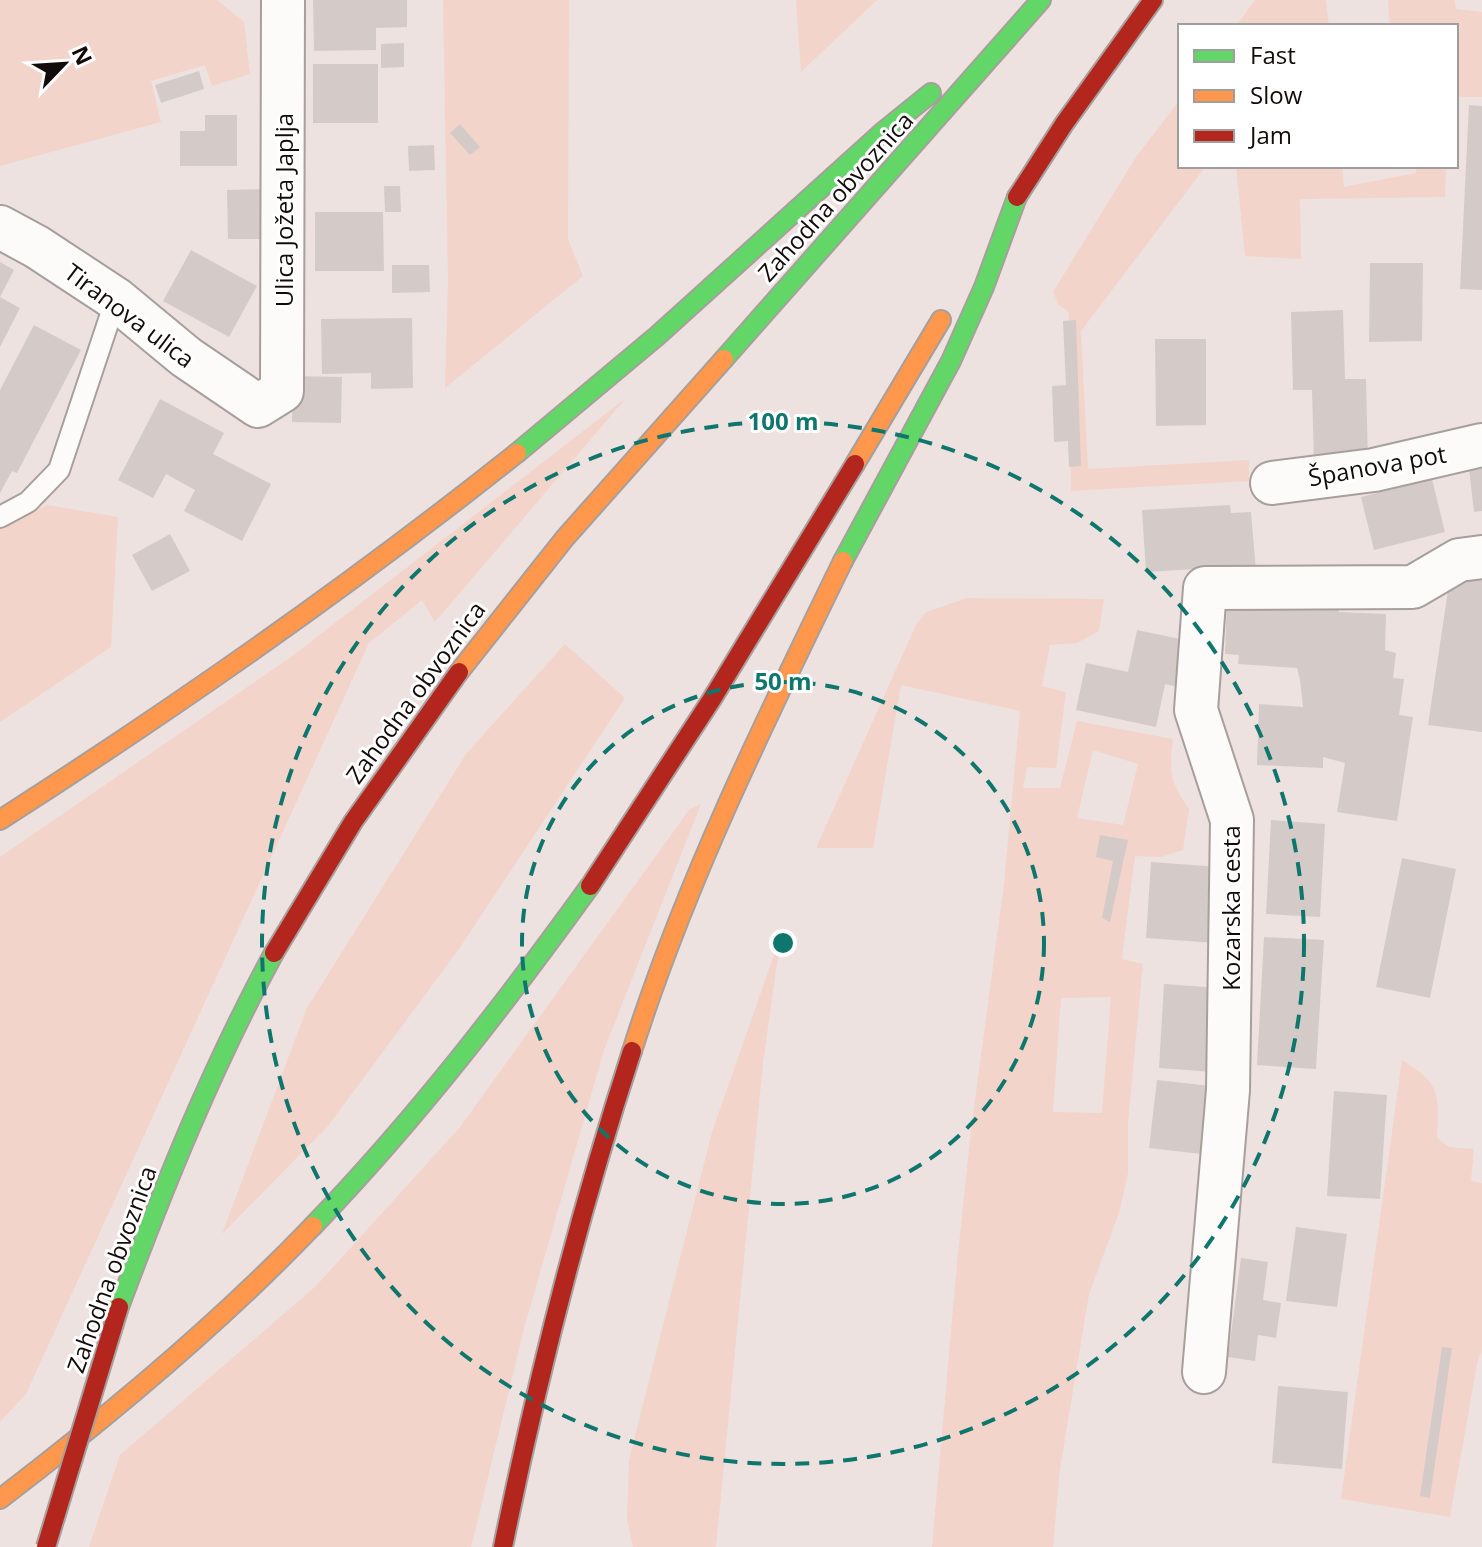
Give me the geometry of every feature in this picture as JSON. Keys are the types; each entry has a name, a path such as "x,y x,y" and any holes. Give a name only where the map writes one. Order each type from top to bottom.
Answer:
{"highway":[{"name":"Zahodna obvoznica","path":"46,1547 119,1307 169,1175 244,1008 327,861 388,765 496,621 565,538 1041,0"},
{"path":"972,269 1064,124 1153,0"},
{"path":"0,820 207,684 310,612 458,500 673,322 812,197 850,158 922,99 1008,37"},
{"path":"503,1547 527,1429 572,1247 655,978 695,878 759,734 846,555 951,361 984,287 1013,202"},
{"path":"0,1499 126,1401 266,1273 397,1136 459,1062 573,911 655,786 948,309"}],"street":[{"name":"Ulica Jožeta Japlja","path":"258,406 282,391 283,0"},
{"name":"Tiranova ulica","path":"0,227 37,247 116,299 186,357 258,406"},
{"name":"Španova pot","path":"1272,483 1374,470 1482,445"},
{"name":"Kozarska cesta","path":"1204,1372 1228,1090 1232,820 1196,710 1205,588 1413,587 1459,560 1482,557"}],"lane":[{"path":"0,517 28,502 59,470 116,299"}],"shaded area":[{"path":"0,0 217,0 244,22 250,74 212,86 205,65 151,81 161,122 0,166"},
{"path":"443,0 569,0 568,239 583,276 445,388 448,279"},
{"path":"796,0 877,0 801,72"},
{"path":"1255,0 1326,0 1329,24 1237,24"},
{"path":"1388,0 1455,0 1456,9 1482,12 1482,97 1458,97 1458,24 1390,24"},
{"path":"1178,103 1178,168 1204,168 1081,331 1088,469 1249,460 1249,481 1071,491 1069,312 1059,305 1053,292 1136,157"},
{"path":"1236,168 1342,168 1344,187 1416,173 1416,168 1446,168 1445,197 1300,199 1301,259 1245,256"},
{"path":"626,398 435,622 422,600 369,643 26,1394 0,1422 0,857 291,657"},
{"path":"47,505 118,517 111,647 0,722 0,528"},
{"path":"967,598 1104,599 1099,631 1077,643 1050,645 1042,686 1066,692 1056,768 1027,767 1023,788 1060,788 1077,721 1173,739 1172,776 1189,809 1183,850 1161,857 1135,856 1122,959 1143,964 1128,1122 1128,1173 1119,1213 1089,1294 1060,1469 1053,1547 932,1547 971,1130 1004,884 1020,711 901,685 873,848 816,848 916,625 926,612","holes":["1093,750 1138,764 1123,825 1077,818","1111,997 1102,1113 1053,1112 1061,998"]},
{"path":"565,644 625,698 459,949 328,1126 222,1234 307,1008 466,754"},
{"path":"701,804 604,1050 525,1325 471,1547 89,1547 120,1455 316,1286 460,1127 689,810"},
{"path":"781,935 763,1063 716,1547 633,1547 627,1520 629,1460 712,1132"},
{"path":"1402,1060 1424,1076 1435,1091 1437,1138 1449,1147 1474,1149 1471,1181 1482,1183 1482,1351 1478,1359 1450,1517 1341,1499"}],"building":[{"path":"313,0 407,0 407,27 376,28 376,50 314,51"},
{"path":"404,43 404,67 381,68 381,44"},
{"path":"313,64 378,64 378,123 313,123"},
{"path":"199,71 204,89 161,103 155,85"},
{"path":"1469,105 1482,106 1482,290 1460,289"},
{"path":"205,115 237,115 237,166 180,166 180,131 205,131"},
{"path":"460,124 480,147 470,155 450,133"},
{"path":"434,145 435,170 409,171 408,146"},
{"path":"384,186 400,186 401,212 385,212"},
{"path":"267,189 268,239 228,239 227,190"},
{"path":"315,212 383,212 384,271 315,271"},
{"path":"191,250 257,286 229,337 163,301"},
{"path":"0,262 14,270 0,297"},
{"path":"1370,263 1423,263 1422,341 1369,342"},
{"path":"392,265 429,265 430,292 392,293"},
{"path":"0,297 20,308 0,347"},
{"path":"1343,310 1345,379 1366,379 1368,462 1314,464 1312,390 1293,390 1291,312"},
{"path":"412,318 413,388 371,389 371,373 322,374 321,319"},
{"path":"1076,320 1081,466 1069,467 1068,441 1054,442 1052,386 1066,385 1063,321"},
{"path":"34,325 81,350 17,473 12,471 0,493 0,390"},
{"path":"1155,339 1206,339 1206,425 1156,426"},
{"path":"293,376 342,377 341,423 292,422"},
{"path":"160,399 224,433 213,454 271,484 242,541 184,511 195,490 166,474 153,498 118,480"},
{"path":"1482,450 1482,511 1474,512 1467,452"},
{"path":"1432,479 1445,532 1374,550 1361,497"},
{"path":"1230,505 1231,513 1251,512 1256,571 1212,568 1146,572 1142,510"},
{"path":"170,534 190,571 152,591 132,555"},
{"path":"1451,570 1482,575 1482,732 1428,725"},
{"path":"1227,595 1339,599 1339,612 1386,614 1385,650 1396,653 1393,678 1404,679 1399,715 1413,717 1397,821 1337,812 1345,763 1323,757 1323,768 1257,765 1259,704 1303,707 1300,680 1297,668 1238,664 1239,655 1225,654"},
{"path":"1137,630 1194,642 1184,688 1165,684 1156,727 1076,710 1086,663 1128,672"},
{"path":"1271,820 1325,824 1320,917 1266,914"},
{"path":"1100,835 1128,840 1110,922 1102,918 1113,861 1096,857"},
{"path":"1402,858 1456,869 1430,998 1376,987"},
{"path":"1151,862 1220,867 1215,943 1146,938"},
{"path":"1264,937 1324,940 1316,1069 1257,1065"},
{"path":"1164,984 1220,988 1214,1072 1159,1068"},
{"path":"1157,1080 1210,1086 1202,1154 1149,1148"},
{"path":"1334,1091 1387,1095 1380,1199 1327,1196"},
{"path":"1296,1227 1347,1234 1337,1307 1286,1301"},
{"path":"1241,1258 1268,1262 1263,1300 1281,1303 1276,1338 1258,1335 1255,1361 1228,1357"},
{"path":"1442,1347 1452,1348 1430,1498 1420,1496"},
{"path":"1278,1386 1348,1392 1342,1469 1272,1463"}],"traffic: fast":[{"path":"724,359 1041,0"},
{"path":"517,453 657,336 884,131 931,93"},
{"path":"843,561 951,361 984,287 1017,197"},
{"path":"313,1226 458,1061 590,886"},
{"path":"119,1307 190,1127 274,953"}],"traffic: slow":[{"path":"855,464 941,320"},
{"path":"459,672 565,538 724,359"},
{"path":"0,820 263,643 517,453"},
{"path":"632,1051 677,925 728,802 843,561"},
{"path":"0,1499 162,1368 239,1299 313,1226"}],"traffic: jam":[{"path":"1017,197 1064,124 1153,0"},
{"path":"590,886 712,699 855,464"},
{"path":"274,953 353,822 459,672"},
{"path":"503,1547 560,1297 632,1051"},
{"path":"46,1547 119,1307"}]}
